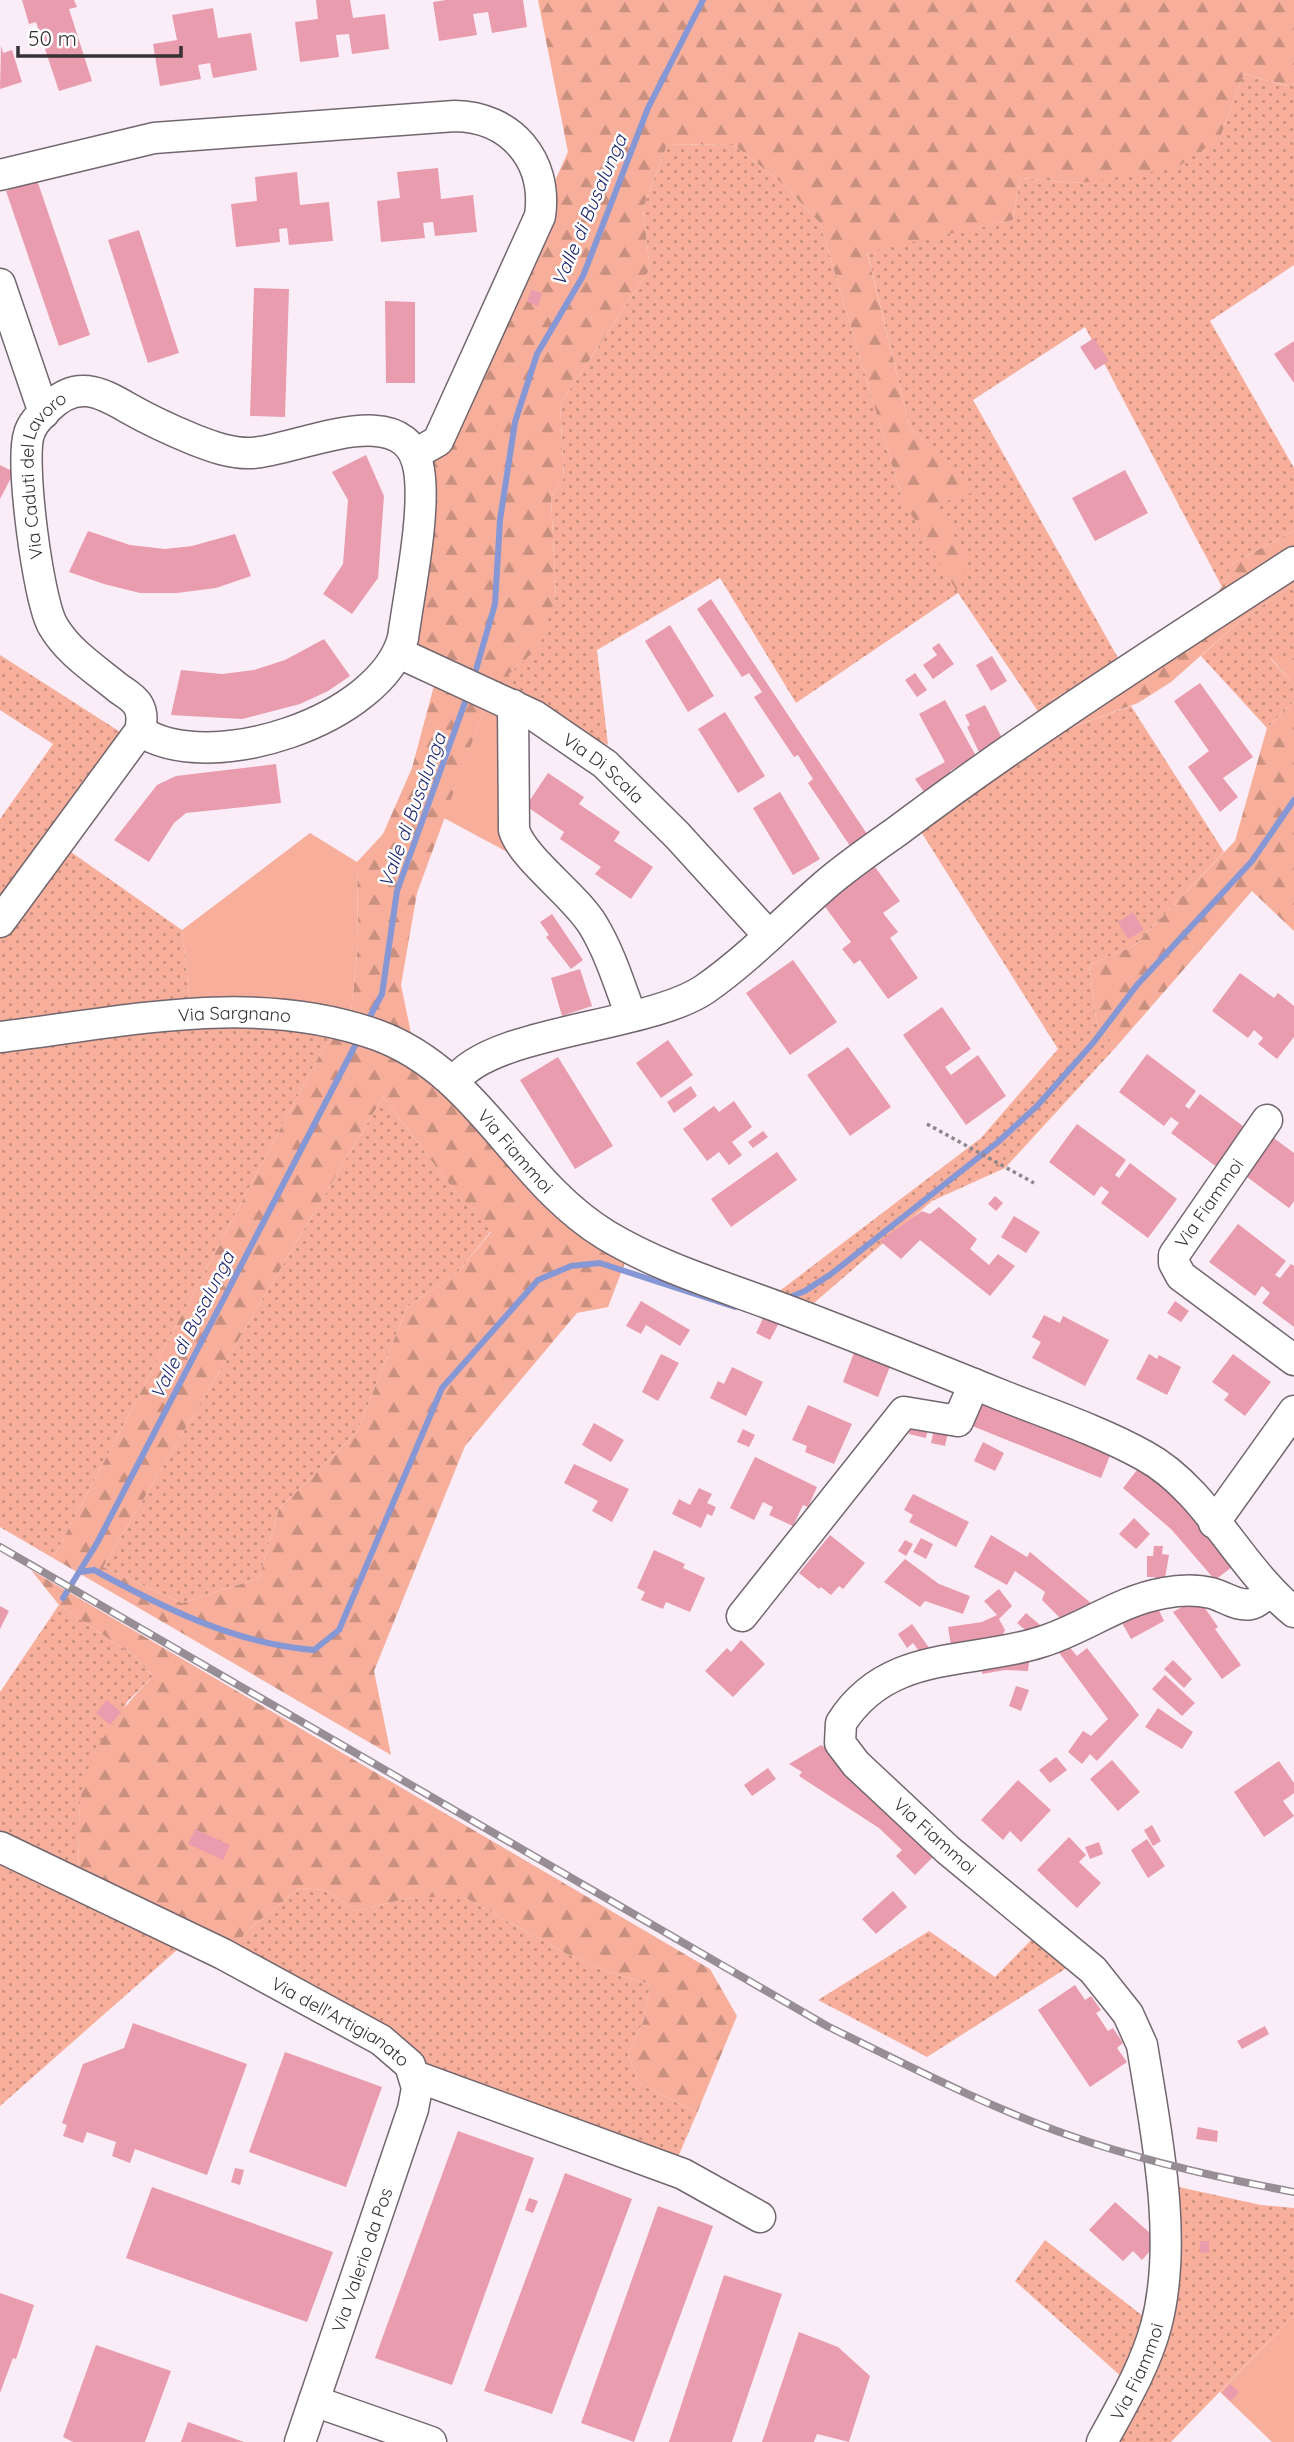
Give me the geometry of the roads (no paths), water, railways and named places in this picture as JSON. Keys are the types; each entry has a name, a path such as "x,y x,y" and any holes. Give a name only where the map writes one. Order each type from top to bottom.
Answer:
{"street":[{"path":"0,175 153,138 455,116 473,117 510,132 526,148 541,183 540,216 438,441 415,454 419,467 421,499 399,653 383,674 357,696 325,716 262,742 237,747 189,748 151,738 140,731 0,922"},
{"path":"0,284 44,413"},
{"path":"0,350 27,363"},
{"name":"Via Caduti del Lavoro","path":"140,731 141,712 137,703 68,646 45,611 37,575 26,448 29,433 55,401 83,391 97,392 195,440 225,451 250,453 279,449 369,428 399,438 415,454"},
{"path":"455,1081 462,1072 487,1058 528,1043 667,1007 703,990 769,936 825,885 999,754 1294,562"},
{"name":"Via Di Scala","path":"399,653 513,705 605,764 677,835 769,936"},
{"path":"513,705 514,830 518,844 561,885 593,925 631,1016"},
{"name":"Via Sargnano","path":"0,1037 233,1011 314,1016 377,1035 432,1062 455,1081"},
{"name":"Via Fiammoi","path":"455,1081 564,1205 583,1220 651,1260 974,1384 1146,1456 1186,1489 1269,1592 1253,1604 1238,1603 1195,1590 1165,1592 1099,1614 1069,1632 1041,1642 1011,1650 925,1663 888,1679 841,1723 840,1743 856,1764 948,1850 1093,1970 1136,2029 1143,2055 1159,2162 1165,2275 1149,2348 1102,2442"},
{"name":"Via Fiammoi","path":"1267,1120 1174,1255 1174,1263 1181,1276 1294,1360"},
{"path":"742,1616 904,1412 958,1422 974,1384"},
{"path":"1214,1523 1294,1411"},
{"path":"1269,1592 1294,1612"},
{"name":"Via dell'Artigianato","path":"0,1847 223,1954 382,2040 402,2055 415,2076 662,2166 705,2184 760,2217"},
{"name":"Via Valerio da Pos","path":"300,2442 413,2109 417,2088 415,2076"},
{"path":"314,2402 431,2442"}],"waterway":[{"name":"Valle di Busalunga","path":"473,680 495,604 500,520 515,422 537,354 583,276 648,108 703,0"},
{"name":"Valle di Busalunga","path":"367,1022 382,994 397,891 468,694"},
{"path":"785,1299 805,1291 831,1274 998,1142 1037,1106 1093,1043 1137,985 1252,861 1294,800"},
{"name":"Valle di Busalunga","path":"63,1598 97,1543 359,1038"},
{"path":"80,1572 94,1570 173,1610 228,1632 314,1650 339,1630 442,1388 538,1280 571,1266 600,1263 735,1307"}],"railway":[{"path":"0,1547 827,2026 978,2099 1040,2125 1181,2168 1294,2192"}]}
